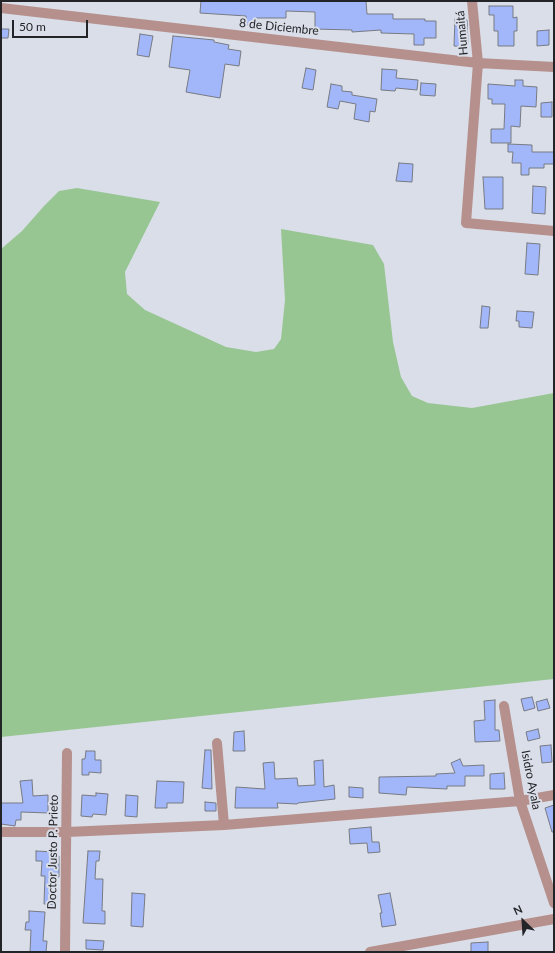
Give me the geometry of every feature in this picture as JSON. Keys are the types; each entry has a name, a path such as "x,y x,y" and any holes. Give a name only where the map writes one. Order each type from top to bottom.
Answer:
{"street":[{"name":"Humaitá","path":"472,1 478,63 466,223 554,230"},
{"name":"8 de Diciembre","path":"1,8 478,63 554,67"},
{"name":"Isidro Ayala","path":"504,706 520,801 554,903"},
{"path":"217,743 224,825"},
{"name":"Doctor Justo P. Prieto","path":"65,952 67,753"},
{"path":"1,832 67,832 224,825 520,801 554,795"},
{"path":"370,952 554,919"}],"green space":[{"path":"77,188 160,202 125,272 127,294 145,310 226,347 256,352 274,349 281,339 285,300 281,229 373,245 384,264 393,342 401,377 412,396 428,403 472,408 554,393 554,679 1,737 1,249 22,231 59,191"}],"building":[{"path":"201,1 366,1 367,14 393,14 393,19 425,19 425,21 436,21 436,38 424,38 424,45 414,45 414,34 381,33 381,30 352,32 352,30 315,29 315,12 286,11 286,18 256,18 256,25 246,25 246,16 200,13"},
{"path":"489,6 513,6 513,18 517,17 517,31 514,31 514,46 498,46 498,31 494,31 494,15 489,15"},
{"path":"455,19 467,20 468,44 465,47 454,46"},
{"path":"1,29 9,29 8,38 1,38"},
{"path":"549,30 549,45 537,46 537,31"},
{"path":"140,34 153,36 149,57 137,55"},
{"path":"173,36 214,40 214,42 229,45 228,49 241,51 239,66 225,64 220,98 186,92 190,70 169,67"},
{"path":"306,68 316,70 313,90 302,88"},
{"path":"382,69 397,70 396,78 418,80 417,90 396,88 395,91 381,90"},
{"path":"515,80 523,80 523,86 537,87 536,107 521,106 520,127 511,126 511,143 491,143 491,129 504,129 505,104 492,104 492,99 488,99 488,84 515,86"},
{"path":"421,83 436,84 435,96 420,95"},
{"path":"331,84 342,86 342,91 352,92 352,95 377,99 375,112 370,111 369,122 354,119 356,104 340,101 338,109 327,107"},
{"path":"552,102 552,117 541,117 541,103"},
{"path":"508,144 532,145 532,152 554,152 554,164 544,164 544,168 529,168 529,175 521,175 521,163 512,163 513,152 508,152"},
{"path":"399,163 413,164 412,182 396,181"},
{"path":"483,177 503,177 503,209 485,209"},
{"path":"533,186 546,187 545,214 532,213"},
{"path":"527,243 540,244 538,275 525,274"},
{"path":"482,306 490,307 488,328 480,328"},
{"path":"517,311 534,312 532,328 519,327 519,321 516,321"},
{"path":"532,697 535,708 524,711 521,699"},
{"path":"547,699 550,708 538,711 536,702"},
{"path":"495,700 495,730 499,730 500,741 475,742 474,721 485,720 484,701"},
{"path":"538,729 540,738 528,741 526,732"},
{"path":"244,731 245,751 233,751 234,732"},
{"path":"551,745 552,762 542,763 540,746"},
{"path":"205,750 211,750 212,789 202,788"},
{"path":"86,751 95,751 95,760 101,760 101,773 89,772 89,775 82,775 82,759 85,759"},
{"path":"460,759 463,766 484,765 484,776 465,776 465,786 447,786 447,789 407,787 406,795 379,793 379,777 436,776 436,774 455,773 451,763"},
{"path":"323,760 324,787 334,785 335,799 297,804 277,803 278,808 235,808 236,787 265,789 263,763 274,762 275,779 297,778 298,786 315,785 314,761"},
{"path":"504,773 505,789 490,789 490,774"},
{"path":"32,780 33,796 48,795 48,813 21,812 21,820 16,820 15,826 1,824 1,803 23,803 20,781"},
{"path":"157,781 184,782 183,803 167,803 167,808 155,808"},
{"path":"349,787 363,788 363,798 349,797"},
{"path":"96,793 108,794 106,815 93,814 92,817 81,816 82,795 96,796"},
{"path":"126,795 138,796 137,817 125,816"},
{"path":"205,802 216,803 216,811 205,811"},
{"path":"554,805 554,832 552,832 545,808"},
{"path":"371,827 372,842 379,842 380,852 368,853 367,843 350,844 349,829"},
{"path":"36,851 55,852 55,855 59,856 59,877 55,877 54,905 44,904 45,876 41,876 42,861 36,861"},
{"path":"88,851 100,851 99,861 96,861 95,879 103,879 102,911 105,911 105,924 83,923"},
{"path":"132,893 145,894 143,927 131,926"},
{"path":"390,893 396,925 382,927 380,913 382,913 378,895"},
{"path":"29,911 45,912 43,941 47,941 46,952 30,952 31,930 25,930 26,922 29,922"},
{"path":"86,940 104,941 103,950 86,949"},
{"path":"488,942 488,952 471,952 471,943"}]}
